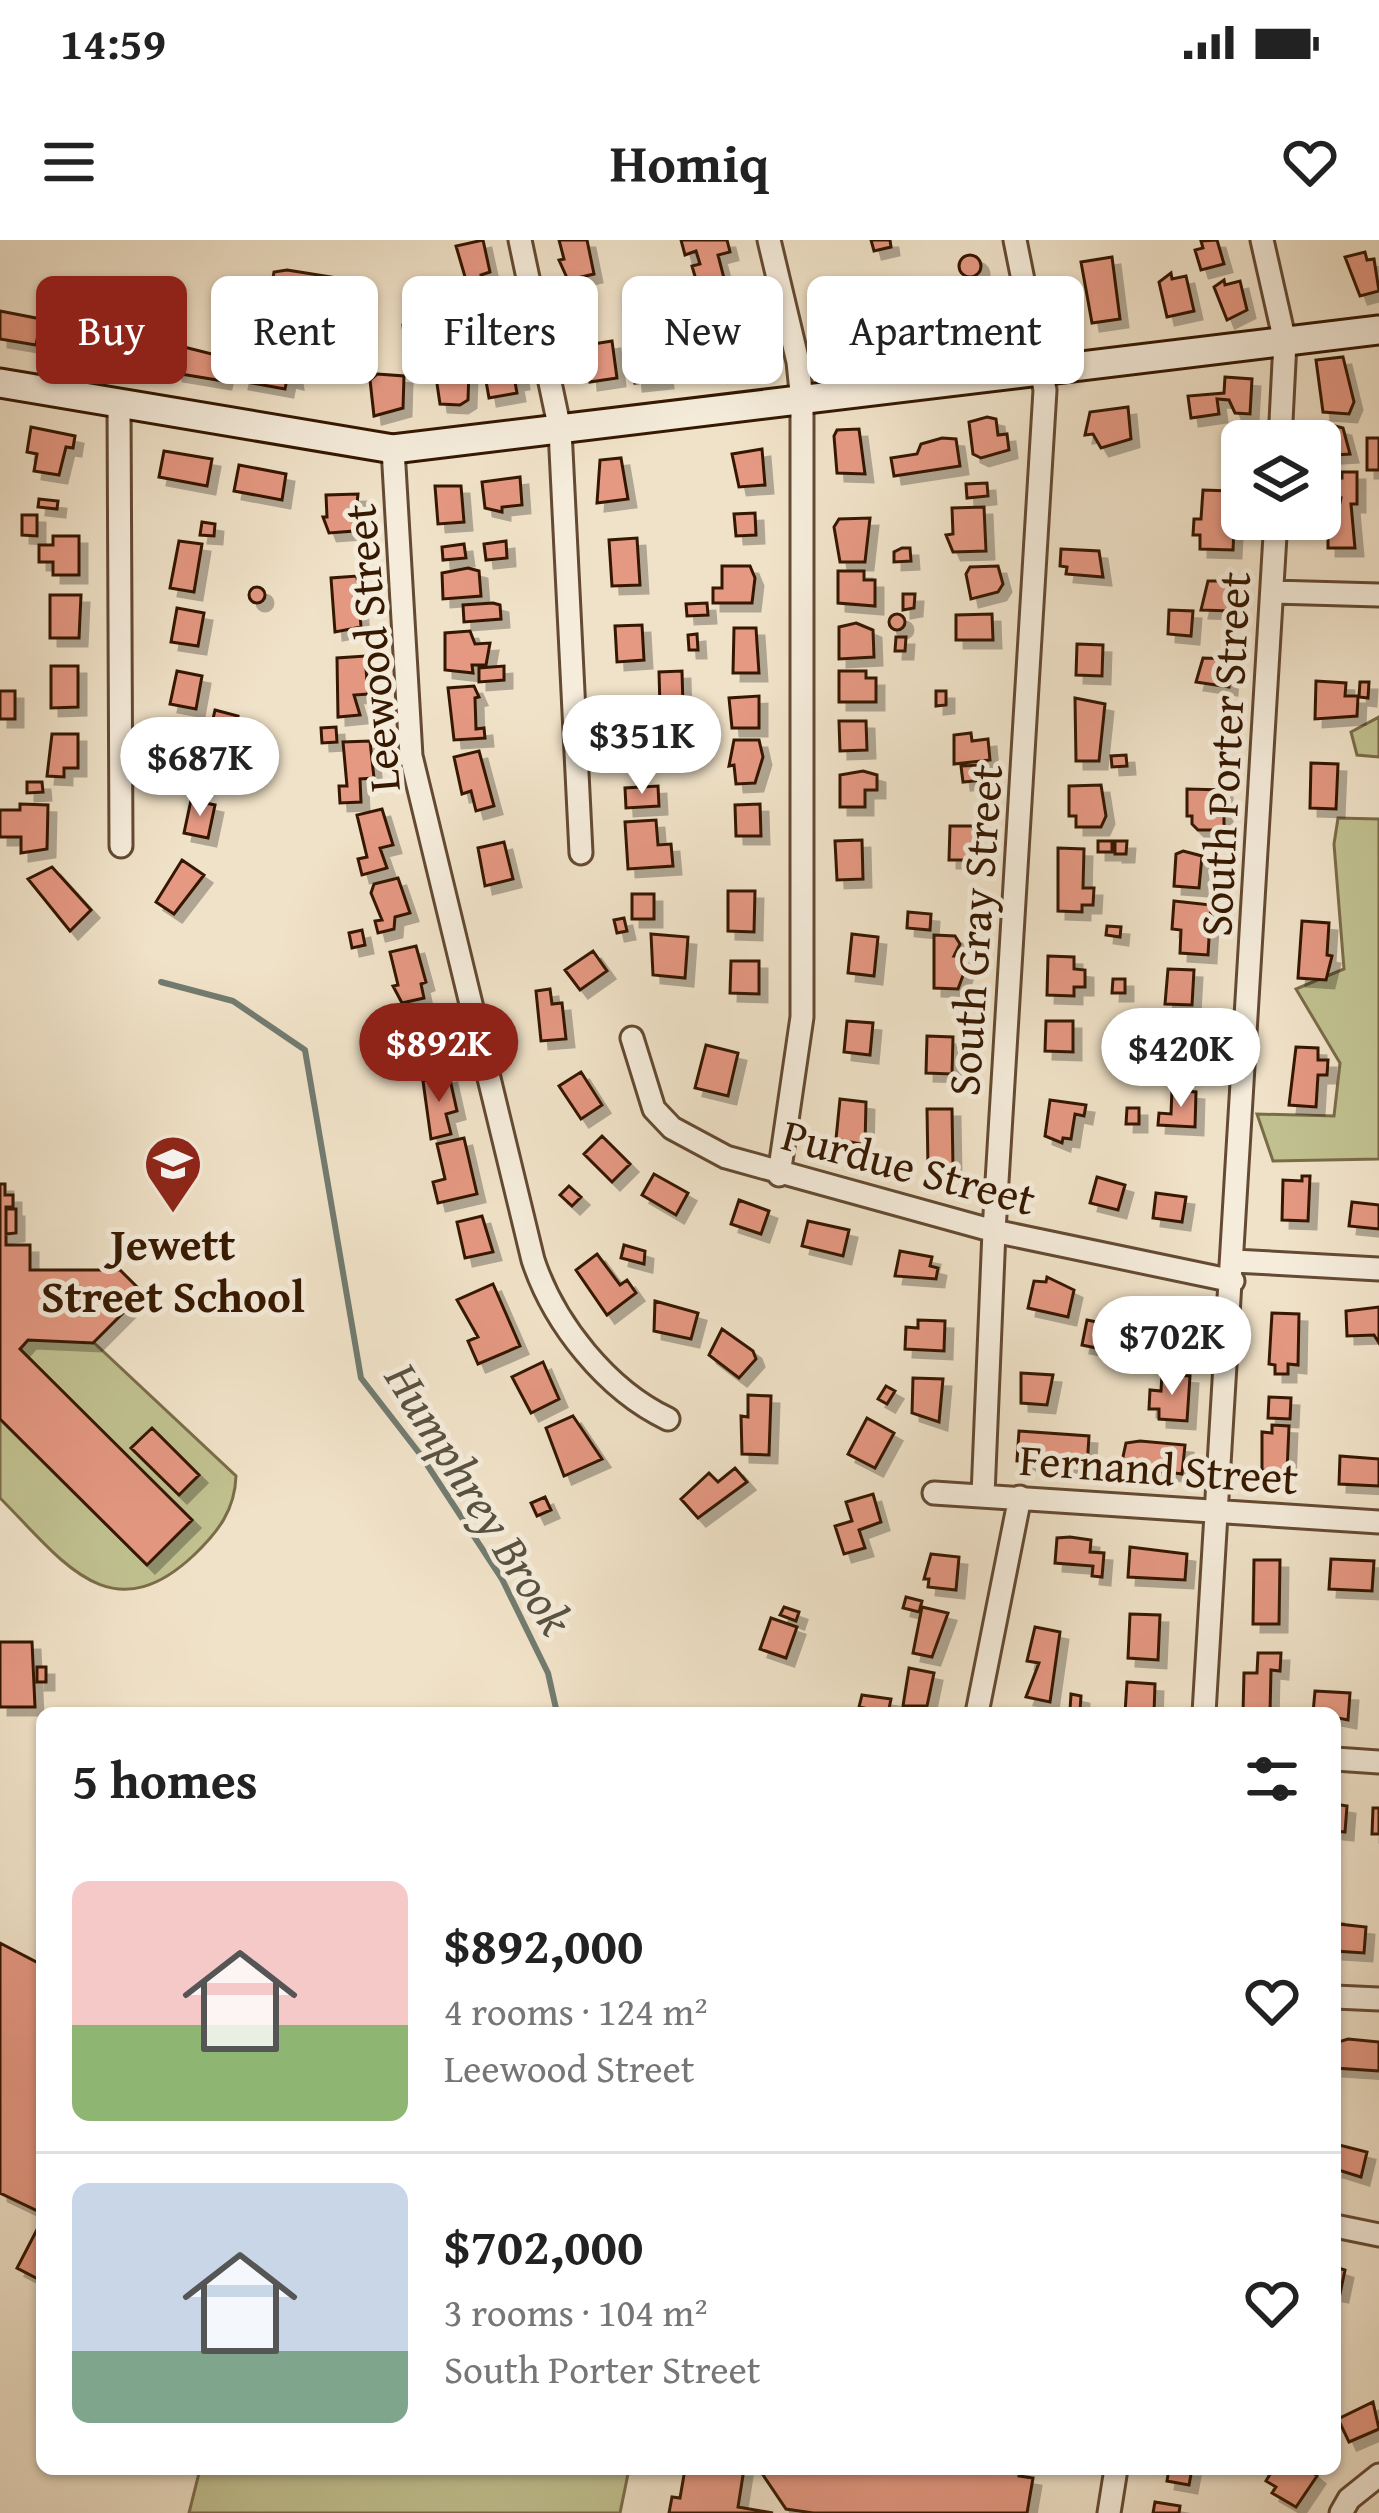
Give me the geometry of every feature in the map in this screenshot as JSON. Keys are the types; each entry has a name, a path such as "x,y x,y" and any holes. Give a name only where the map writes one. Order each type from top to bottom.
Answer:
{"street":[{"path":"520,240 560,430 581,853"},
{"path":"769,240 798,362 802,402 802,1017 778,1175"},
{"name":"South Gray Street","path":"1015,240 1023,276"},
{"path":"1262,240 1285,342 1281,420"},
{"path":"1084,365 1379,330"},
{"path":"0,383 393,449 939,384"},
{"name":"South Gray Street","path":"983,1496 1044,384"},
{"path":"119,404 121,845"},
{"name":"Leewood Street","path":"393,449 411,756 533,1260 556,1312 617,1388 668,1419"},
{"name":"South Porter Street","path":"1204,1707 1275,540"},
{"path":"1273,592 1379,595"},
{"name":"Purdue Street","path":"632,1038 654,1109 672,1128 726,1157 778,1175 994,1231 1233,1271 1379,1269"},
{"name":"Fernand Street","path":"934,1493 1379,1522"},
{"path":"978,1707 1020,1497"},
{"path":"1341,1759 1379,1762"},
{"path":"1341,1997 1379,1999"},
{"path":"1341,2227 1379,2235"},
{"path":"1109,2513 1115,2475"},
{"path":"1341,2513 1349,2499 1379,2475"}],"green space":[{"path":"1379,717 1379,757 1357,755 1351,732"},
{"path":"1338,818 1379,819 1379,1159 1273,1161 1257,1114 1334,1116 1340,1063 1296,989 1344,969 1334,844"},
{"path":"28,1340 91,1340 236,1476 229,1510 218,1529 164,1578 137,1588 112,1588 89,1579 66,1564 0,1498 0,1419 146,1564 191,1521 20,1349"},
{"path":"198,2475 628,2475 620,2513 189,2513"}],"building":[{"path":"483,240 490,272 465,276 456,246"},
{"path":"559,240 587,240 594,274 566,276 559,260 564,259"},
{"path":"681,240 727,240 730,252 718,255 723,276 695,276 692,266 700,264 696,251 685,255"},
{"path":"871,240 890,240 891,247 874,251"},
{"path":"1217,240 1224,264 1201,270 1195,250 1203,248 1201,241"},
{"path":"1365,252 1367,260 1374,259 1379,291 1360,296 1345,257"},
{"path":"1112,257 1120,319 1092,323 1081,262"},
{"path":"962,258 978,258 978,274 962,274"},
{"path":"287,270 325,276 273,276"},
{"path":"1171,273 1172,279 1186,276 1194,311 1167,317 1159,282"},
{"path":"1224,280 1225,285 1240,281 1247,310 1227,320 1214,287"},
{"path":"0,311 36,318 36,345 0,339"},
{"path":"612,341 617,378 598,381 598,343"},
{"path":"187,348 211,354 211,379 187,375"},
{"path":"1343,357 1354,402 1349,414 1323,412 1316,360"},
{"path":"378,374 402,376 403,408 374,416 370,384 378,384"},
{"path":"1225,377 1252,379 1250,414 1235,413 1229,400 1217,399 1219,414 1191,418 1188,396 1224,393"},
{"path":"437,384 469,384 468,400 460,405 440,404"},
{"path":"486,384 515,384 517,393 489,398"},
{"path":"1128,407 1131,439 1101,448 1093,434 1085,435 1090,412"},
{"path":"996,419 998,435 1007,434 1009,450 981,458 973,454 969,422"},
{"path":"31,427 75,436 73,448 66,447 59,475 34,471 37,454 27,452"},
{"path":"1341,428 1343,428 1350,454 1341,455"},
{"path":"859,429 865,474 837,473 837,430"},
{"path":"1367,438 1379,438 1379,470 1367,470"},
{"path":"956,439 960,466 894,476 891,458 917,454 921,444"},
{"path":"762,449 765,485 739,487 732,454"},
{"path":"164,451 212,459 207,486 159,477"},
{"path":"621,458 628,499 597,503 600,460"},
{"path":"239,465 286,474 282,500 234,491"},
{"path":"1342,472 1357,472 1357,504 1351,504 1355,548 1328,548 1328,540 1341,540"},
{"path":"520,477 522,505 502,507 502,512 485,508 482,482"},
{"path":"987,483 988,496 967,498 966,484"},
{"path":"435,486 461,486 464,522 438,524"},
{"path":"1203,490 1221,491 1221,540 1234,540 1233,550 1200,549 1200,535 1193,535 1194,519 1201,519"},
{"path":"358,494 354,531 329,533 323,517 327,517 326,495"},
{"path":"39,499 58,501 57,509 38,507"},
{"path":"984,507 986,551 953,552 946,535 953,534 952,508"},
{"path":"755,513 756,535 736,536 734,514"},
{"path":"22,515 37,515 37,536 22,535"},
{"path":"870,518 865,562 840,562 834,527 839,519"},
{"path":"202,522 215,524 214,536 200,535"},
{"path":"53,536 79,536 79,575 53,575 53,562 39,562 39,545 53,545"},
{"path":"637,538 640,585 612,586 609,540"},
{"path":"179,541 202,544 194,592 170,588"},
{"path":"506,541 507,558 486,560 484,544"},
{"path":"464,544 466,558 443,560 442,547"},
{"path":"910,548 911,561 894,562 894,552"},
{"path":"1061,549 1099,551 1103,577 1066,574 1067,567 1060,566"},
{"path":"722,566 750,566 755,578 752,603 713,603 713,588 722,588"},
{"path":"998,566 1003,584 998,592 971,599 966,574 970,567"},
{"path":"479,571 481,596 443,599 442,573"},
{"path":"838,571 864,571 864,580 875,580 875,606 838,603"},
{"path":"357,576 361,627 335,632 331,578"},
{"path":"1208,581 1233,581 1232,611 1201,610"},
{"path":"257,587 265,595 257,603 249,595"},
{"path":"903,594 915,594 914,608 903,610"},
{"path":"50,595 81,595 79,638 50,638"},
{"path":"707,603 708,615 687,616 686,604"},
{"path":"463,605 500,605 501,619 464,622"},
{"path":"177,608 204,613 198,646 171,642"},
{"path":"1169,610 1193,611 1191,636 1168,634"},
{"path":"897,614 905,622 897,630 889,622"},
{"path":"992,614 993,640 956,640 956,615"},
{"path":"856,623 873,630 874,657 839,659 839,627"},
{"path":"642,625 644,660 617,662 615,626"},
{"path":"734,628 756,628 759,673 733,673"},
{"path":"470,631 475,644 490,643 486,665 472,665 473,673 445,670 445,633"},
{"path":"697,634 698,650 689,650 688,635"},
{"path":"896,637 906,637 905,651 895,651"},
{"path":"1077,644 1103,645 1102,676 1076,675"},
{"path":"365,656 368,694 354,695 360,715 338,717 337,658"},
{"path":"1203,658 1230,659 1235,677 1230,676 1229,687 1196,682"},
{"path":"51,666 78,666 78,707 51,708"},
{"path":"504,666 504,680 479,682 479,668"},
{"path":"177,671 202,676 196,709 170,704"},
{"path":"682,671 683,706 660,707 659,672"},
{"path":"839,671 866,671 866,678 876,678 876,702 839,702"},
{"path":"1316,681 1346,683 1345,696 1358,696 1357,716 1315,719"},
{"path":"1360,682 1369,682 1368,698 1359,697"},
{"path":"474,686 479,697 475,698 476,729 484,728 485,738 454,740 448,688"},
{"path":"0,691 15,691 15,719 0,719"},
{"path":"936,691 946,691 946,705 936,706"},
{"path":"759,696 759,728 732,728 729,698"},
{"path":"1075,698 1105,704 1099,761 1076,761"},
{"path":"215,710 238,716 235,733 211,728"},
{"path":"659,716 683,716 683,729 673,729 673,739 660,739"},
{"path":"839,721 866,721 867,750 840,751"},
{"path":"336,727 337,742 322,743 321,728"},
{"path":"971,733 972,741 988,739 990,760 954,764 954,735"},
{"path":"52,734 78,734 78,768 64,768 64,777 47,776"},
{"path":"178,734 204,739 192,778 163,772"},
{"path":"734,740 759,740 763,757 755,783 736,784 734,765 729,766"},
{"path":"370,741 374,778 360,779 361,802 340,803 339,786 347,786 343,742"},
{"path":"479,751 494,806 476,811 471,791 462,794 454,757"},
{"path":"1126,755 1127,766 1112,767 1111,756"},
{"path":"1311,763 1338,764 1336,809 1310,808"},
{"path":"984,765 985,780 963,782 961,766"},
{"path":"863,771 877,775 877,790 865,790 865,807 840,807 840,775"},
{"path":"27,782 42,782 43,792 27,793"},
{"path":"1101,785 1106,816 1101,827 1076,827 1076,816 1069,816 1069,786"},
{"path":"658,786 659,806 626,808 625,788"},
{"path":"1187,789 1224,790 1224,830 1198,830 1192,824 1192,816 1187,816"},
{"path":"191,800 215,805 208,838 184,833"},
{"path":"20,804 48,805 47,849 21,853 21,837 0,837 0,810 20,810"},
{"path":"760,804 761,836 736,836 735,805"},
{"path":"382,809 393,845 380,848 387,868 362,875 358,859 367,857 357,815"},
{"path":"656,820 658,845 671,844 673,866 628,869 625,822"},
{"path":"950,826 974,826 974,860 949,860"},
{"path":"862,840 863,879 837,880 835,841"},
{"path":"1098,841 1112,841 1112,852 1098,852"},
{"path":"1115,841 1127,841 1126,854 1115,854"},
{"path":"504,842 513,879 485,886 478,848"},
{"path":"1058,848 1084,849 1083,888 1094,888 1093,905 1082,905 1082,912 1058,911"},
{"path":"1176,854 1202,856 1199,888 1174,886"},
{"path":"182,860 204,875 174,914 156,902"},
{"path":"52,867 91,910 70,931 28,879"},
{"path":"398,878 410,913 395,917 394,929 378,933 375,921 382,920 371,893 374,884"},
{"path":"728,891 755,891 754,932 728,931"},
{"path":"632,894 654,894 654,919 632,919"},
{"path":"1174,901 1211,905 1208,955 1180,953 1181,930 1172,929"},
{"path":"908,912 931,914 930,930 907,928"},
{"path":"624,918 627,931 617,933 614,920"},
{"path":"1302,921 1329,923 1327,955 1332,956 1326,980 1298,978"},
{"path":"1107,926 1121,927 1120,937 1106,935"},
{"path":"362,930 365,945 352,948 349,933"},
{"path":"651,934 688,937 685,978 653,975"},
{"path":"852,934 878,937 874,976 848,973"},
{"path":"934,935 955,936 960,944 954,956 960,956 960,970 965,970 958,989 934,988"},
{"path":"416,946 426,982 421,984 424,998 402,1003 393,986 398,985 390,952"},
{"path":"593,951 607,971 580,990 565,970"},
{"path":"1048,956 1074,957 1074,969 1085,970 1085,987 1074,987 1074,996 1047,995"},
{"path":"731,961 759,961 759,994 730,993"},
{"path":"1168,969 1194,970 1192,1005 1165,1004"},
{"path":"1113,979 1125,979 1125,993 1112,993"},
{"path":"550,989 552,1004 562,1003 566,1039 541,1041 536,991"},
{"path":"431,1008 442,1044 432,1046 437,1067 414,1072 406,1014"},
{"path":"1186,1018 1207,1019 1200,1072 1185,1071 1184,1060 1164,1059 1166,1031 1185,1032"},
{"path":"847,1021 873,1023 870,1055 844,1052"},
{"path":"1046,1021 1073,1021 1073,1052 1045,1051"},
{"path":"927,1036 953,1037 952,1074 926,1073"},
{"path":"706,1045 738,1053 728,1096 695,1088"},
{"path":"1296,1047 1318,1048 1318,1060 1328,1060 1327,1075 1318,1075 1316,1107 1289,1105"},
{"path":"581,1072 602,1105 581,1119 559,1086"},
{"path":"449,1075 457,1111 446,1114 451,1134 431,1139 423,1081"},
{"path":"1172,1090 1196,1092 1195,1127 1158,1125 1159,1113 1171,1114"},
{"path":"840,1099 866,1102 865,1145 836,1139"},
{"path":"1050,1100 1086,1105 1084,1116 1075,1114 1071,1139 1063,1138 1062,1143 1045,1136"},
{"path":"1127,1108 1139,1108 1139,1124 1126,1124"},
{"path":"927,1109 952,1109 953,1167 928,1167"},
{"path":"602,1136 630,1164 612,1182 584,1154"},
{"path":"464,1138 477,1194 438,1203 433,1182 445,1179 437,1144"},
{"path":"654,1174 688,1193 676,1215 642,1195"},
{"path":"1302,1176 1310,1176 1308,1221 1282,1220 1283,1180 1302,1181"},
{"path":"1097,1177 1125,1185 1118,1210 1090,1203"},
{"path":"0,1184 5,1184 5,1195 13,1195 13,1207 6,1207 6,1245 30,1245 30,1270 120,1270 143,1293 93,1343 28,1340 20,1349 192,1520 147,1565 0,1419"},
{"path":"569,1186 581,1197 572,1206 560,1195"},
{"path":"1156,1193 1186,1197 1182,1222 1153,1218"},
{"path":"739,1200 769,1211 761,1234 731,1224"},
{"path":"1352,1202 1379,1205 1379,1229 1349,1226"},
{"path":"6,1209 16,1209 16,1233 6,1234"},
{"path":"482,1216 493,1252 465,1258 457,1222"},
{"path":"808,1221 849,1230 843,1256 802,1246"},
{"path":"624,1245 645,1251 644,1264 621,1258"},
{"path":"900,1251 932,1257 930,1266 938,1268 936,1279 895,1276"},
{"path":"597,1254 620,1285 627,1280 636,1293 607,1315 576,1270"},
{"path":"1047,1277 1074,1290 1068,1317 1028,1308 1034,1281 1046,1282"},
{"path":"493,1284 520,1346 478,1364 468,1341 478,1337 457,1300"},
{"path":"655,1301 698,1313 691,1339 654,1331"},
{"path":"1143,1304 1184,1311 1179,1338 1152,1333 1150,1343 1138,1341"},
{"path":"1379,1307 1379,1343 1374,1335 1347,1336 1346,1311"},
{"path":"1272,1313 1299,1314 1298,1365 1288,1364 1288,1374 1275,1374 1275,1365 1269,1364"},
{"path":"918,1320 945,1321 944,1351 905,1349 906,1327 918,1328"},
{"path":"1087,1320 1107,1324 1101,1349 1082,1345"},
{"path":"722,1329 753,1351 756,1359 739,1378 709,1355"},
{"path":"543,1362 559,1399 531,1413 512,1377"},
{"path":"1021,1373 1053,1375 1047,1405 1021,1403"},
{"path":"1162,1374 1190,1376 1187,1421 1159,1419 1159,1409 1149,1409 1150,1390 1161,1391"},
{"path":"913,1378 943,1379 939,1422 912,1413"},
{"path":"886,1386 895,1391 887,1404 878,1399"},
{"path":"748,1395 771,1396 769,1455 742,1454 741,1416 748,1417"},
{"path":"1269,1397 1291,1398 1290,1419 1268,1418"},
{"path":"573,1416 602,1459 564,1476 546,1428"},
{"path":"867,1418 894,1433 875,1468 848,1454"},
{"path":"1272,1425 1289,1426 1287,1472 1262,1470 1262,1432 1272,1433"},
{"path":"152,1428 199,1475 179,1495 131,1448"},
{"path":"1019,1431 1089,1436 1087,1467 1017,1461"},
{"path":"1126,1443 1185,1445 1182,1474 1121,1466"},
{"path":"1340,1456 1379,1459 1379,1486 1339,1484"},
{"path":"735,1468 747,1482 698,1518 681,1499 709,1473 718,1482"},
{"path":"873,1494 881,1522 859,1530 865,1548 844,1554 835,1526 852,1521 846,1502"},
{"path":"545,1497 551,1510 537,1516 531,1503"},
{"path":"1057,1538 1091,1540 1090,1552 1104,1553 1102,1577 1092,1576 1093,1566 1055,1563"},
{"path":"1130,1547 1187,1554 1185,1580 1128,1577"},
{"path":"931,1554 959,1557 956,1590 928,1587 929,1579 924,1579"},
{"path":"1331,1559 1374,1561 1372,1591 1329,1589"},
{"path":"1254,1560 1280,1560 1279,1624 1253,1624"},
{"path":"906,1597 922,1601 919,1612 903,1608"},
{"path":"784,1607 799,1612 796,1621 780,1615"},
{"path":"922,1607 948,1613 932,1657 913,1653"},
{"path":"1130,1614 1160,1615 1158,1660 1128,1658"},
{"path":"771,1618 797,1627 786,1658 760,1649"},
{"path":"1035,1627 1060,1632 1050,1702 1026,1697 1039,1663 1027,1661"},
{"path":"0,1642 32,1642 35,1707 0,1707"},
{"path":"1258,1653 1281,1653 1280,1671 1271,1670 1270,1707 1243,1707 1244,1673 1257,1673"},
{"path":"37,1667 46,1667 46,1682 37,1682"},
{"path":"909,1668 934,1673 927,1706 903,1706"},
{"path":"1127,1682 1155,1684 1154,1707 1125,1707"},
{"path":"1315,1691 1350,1693 1348,1720 1341,1719 1341,1707 1314,1707"},
{"path":"1071,1694 1081,1696 1080,1707 1070,1707"},
{"path":"862,1695 891,1699 889,1707 859,1707"},
{"path":"1341,1805 1347,1806 1345,1832 1341,1832"},
{"path":"1373,1808 1379,1808 1379,1834 1372,1834"},
{"path":"1341,1924 1366,1927 1364,1953 1341,1951"},
{"path":"0,1943 36,1962 36,2210 0,2193"},
{"path":"1341,2041 1379,2042 1379,2071 1341,2068"},
{"path":"1341,2146 1367,2152 1361,2177 1341,2171"},
{"path":"36,2232 36,2278 17,2268"},
{"path":"1373,2402 1379,2429 1349,2442 1341,2418"},
{"path":"684,2475 743,2475 738,2507 773,2513 669,2513 672,2497 680,2498"},
{"path":"763,2475 1033,2478 1027,2513 786,2509"},
{"path":"1168,2475 1191,2475 1189,2485 1167,2481"},
{"path":"1270,2475 1317,2476 1296,2507 1272,2493 1276,2487 1266,2481"},
{"path":"1155,2502 1180,2506 1179,2513 1153,2513"}],"waterway":[{"name":"Humphrey Brook","path":"161,982 233,1001 305,1050 361,1378 420,1454 502,1579 548,1673 556,1707"}],"place":[{"name":"Jewett Street School","path":"173,1215"}]}
